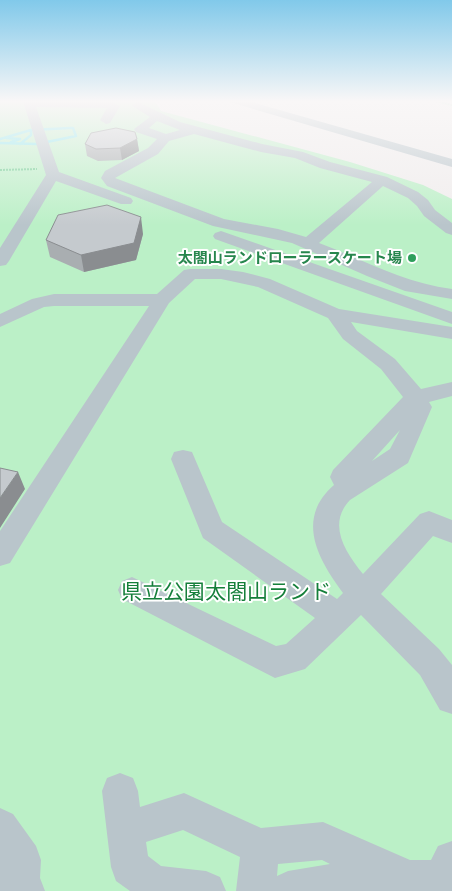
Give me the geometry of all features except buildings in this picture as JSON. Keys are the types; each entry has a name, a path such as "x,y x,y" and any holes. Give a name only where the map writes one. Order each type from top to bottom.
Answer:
{"lane":[{"path":"42,143 52,172 104,193 194,220 236,228 273,232 308,244 388,280 432,293 447,293"},
{"path":"161,143 153,151 110,174 108,178 112,183 194,220 452,318"},
{"path":"241,143 298,155 325,165 382,180 413,195 423,203 429,213 452,230"},
{"path":"381,143 452,163"},
{"path":"0,261 52,172"},
{"path":"308,244 382,180"},
{"path":"104,193 119,186"},
{"path":"0,554 162,300 190,274 221,274 264,283 335,314 452,333"},
{"path":"429,310 447,293"},
{"path":"0,321 39,303 54,300 162,300"},
{"path":"335,314 350,335 388,364 416,398 421,407 398,456 349,487 332,504 328,513 326,537 332,554 344,574 362,595 441,664 452,698"},
{"path":"416,398 452,389"},
{"path":"183,459 212,530 338,617"},
{"path":"132,590 275,662 294,658 362,595 429,522 452,532"},
{"path":"120,791 130,867 154,885 206,891"},
{"path":"126,830 184,811 260,847 323,842 426,880"},
{"path":"0,827 22,860 15,882"},
{"path":"256,891 260,847"},
{"path":"288,891 343,881 426,880"}],"path":[{"path":"0,170 52,172"}],"green space":[{"name":"県立公園太閤山ランド","path":"0,143 278,143 350,162 423,185 452,199 452,891 0,891"}],"waterway":[{"path":"0,143 21,144"},
{"path":"21,144 44,143"}],"place":[{"name":"太閤山ランドローラースケート場","path":"412,258"}]}
